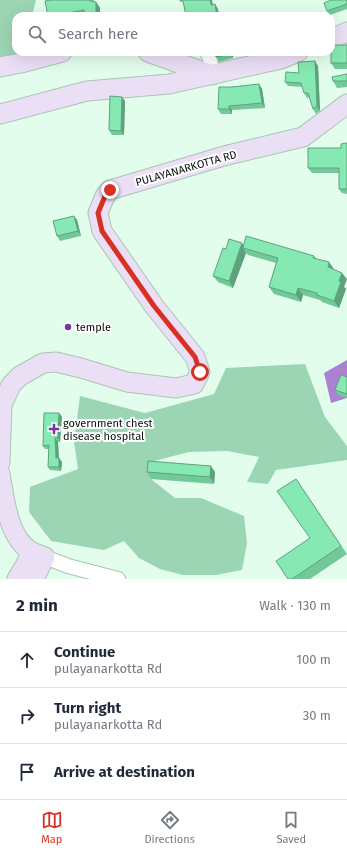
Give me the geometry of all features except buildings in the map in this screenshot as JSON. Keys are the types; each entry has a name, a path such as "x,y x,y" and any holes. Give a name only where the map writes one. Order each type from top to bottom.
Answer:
{"street":[{"path":"335,37 347,32"},
{"path":"0,67 47,56"},
{"path":"159,56 212,75"},
{"path":"209,56 212,75"},
{"path":"0,114 87,91 169,84 281,59 288,56"},
{"name":"PULAYANARKOTTA RD","path":"0,463 2,405 11,385 20,376 44,363 56,362 82,368 127,382 176,388 194,384 200,372 195,357 154,306 102,231 98,213 105,196 110,190 224,156 303,137 347,104"},
{"path":"0,474 7,511 18,540 38,554 68,566 118,579"},
{"path":"17,579 26,564 38,554"},
{"path":"34,579 38,554"}],"green space":[{"path":"0,0 36,0 33,12 12,12 12,56 23,56 22,59 0,61"},
{"path":"305,364 325,417 347,446 347,460 276,470 268,484 247,482 259,457 227,451 189,452 154,461 151,479 175,498 201,498 244,516 247,543 242,570 216,575 183,575 160,569 139,558 124,541 104,550 51,541 29,512 30,487 78,469 74,442 80,396 145,413 214,394 226,368"}],"shaded area":[{"path":"347,360 347,398 331,403 324,373"}],"place":[{"name":"temple","path":"68,327"},
{"name":"government chest disease hospital","path":"54,429"}],"route":[{"path":"110,190 105,196 98,213 102,231 154,306 195,357 200,372"}]}
